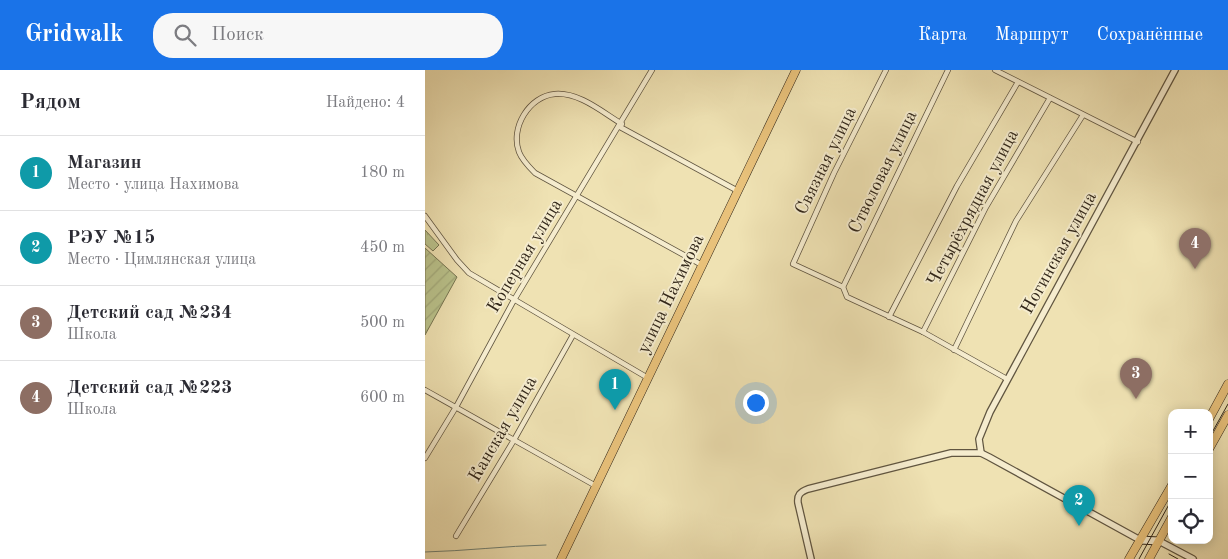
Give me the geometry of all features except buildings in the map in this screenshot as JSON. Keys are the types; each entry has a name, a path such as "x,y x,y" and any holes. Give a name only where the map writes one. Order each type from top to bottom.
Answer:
{"main road":[{"name":"улица Нахимова","path":"561,559 794,71"},
{"path":"1213,411 1228,384"},
{"path":"1213,442 1228,415"},
{"path":"1129,559 1168,492"},
{"path":"1149,559 1168,524"},
{"path":"1140,540 1159,541"}],"street":[{"name":"Коперная улица","path":"425,458 456,407 514,300 621,125 652,70"},
{"name":"Связная улица","path":"843,287 793,264 834,173 886,70"},
{"name":"Стволовая улица","path":"843,287 947,70"},
{"path":"995,70 1137,142"},
{"name":"Ногинская улица","path":"981,453 979,439 981,432 1007,379 1175,70"},
{"path":"889,317 957,186 1017,82"},
{"path":"702,265 535,173 519,155 517,132 519,123 529,107 546,96 556,94 576,97 621,125 738,191"},
{"name":"Четырёхрядная улица","path":"923,332 986,206 1050,98"},
{"path":"954,350 1016,221 1083,115"},
{"path":"425,216 457,260 469,273 648,378"},
{"path":"843,287 847,297 923,332 1007,379"},
{"name":"Канская улица","path":"456,536 515,440 573,335"},
{"path":"425,390 595,486"},
{"path":"811,559 797,503 801,493 807,489 957,452 981,453 1074,502 1140,540"},
{"path":"1159,541 1193,559"}],"green space":[{"path":"425,230 439,245 433,251 425,244"},
{"path":"425,248 457,277 425,335"}],"waterway":[{"path":"425,552 546,545"}],"tram line":[{"path":"1213,431 1228,404"},
{"path":"1139,559 1168,506"},
{"path":"1169,554 1178,559"}],"place":[{"name":"Детский сад №223","path":"1195,269"},
{"name":"Детский сад №234","path":"1136,399"},
{"name":"Магазин","path":"615,410"},
{"name":"РЭУ №15","path":"1079,526"}]}
